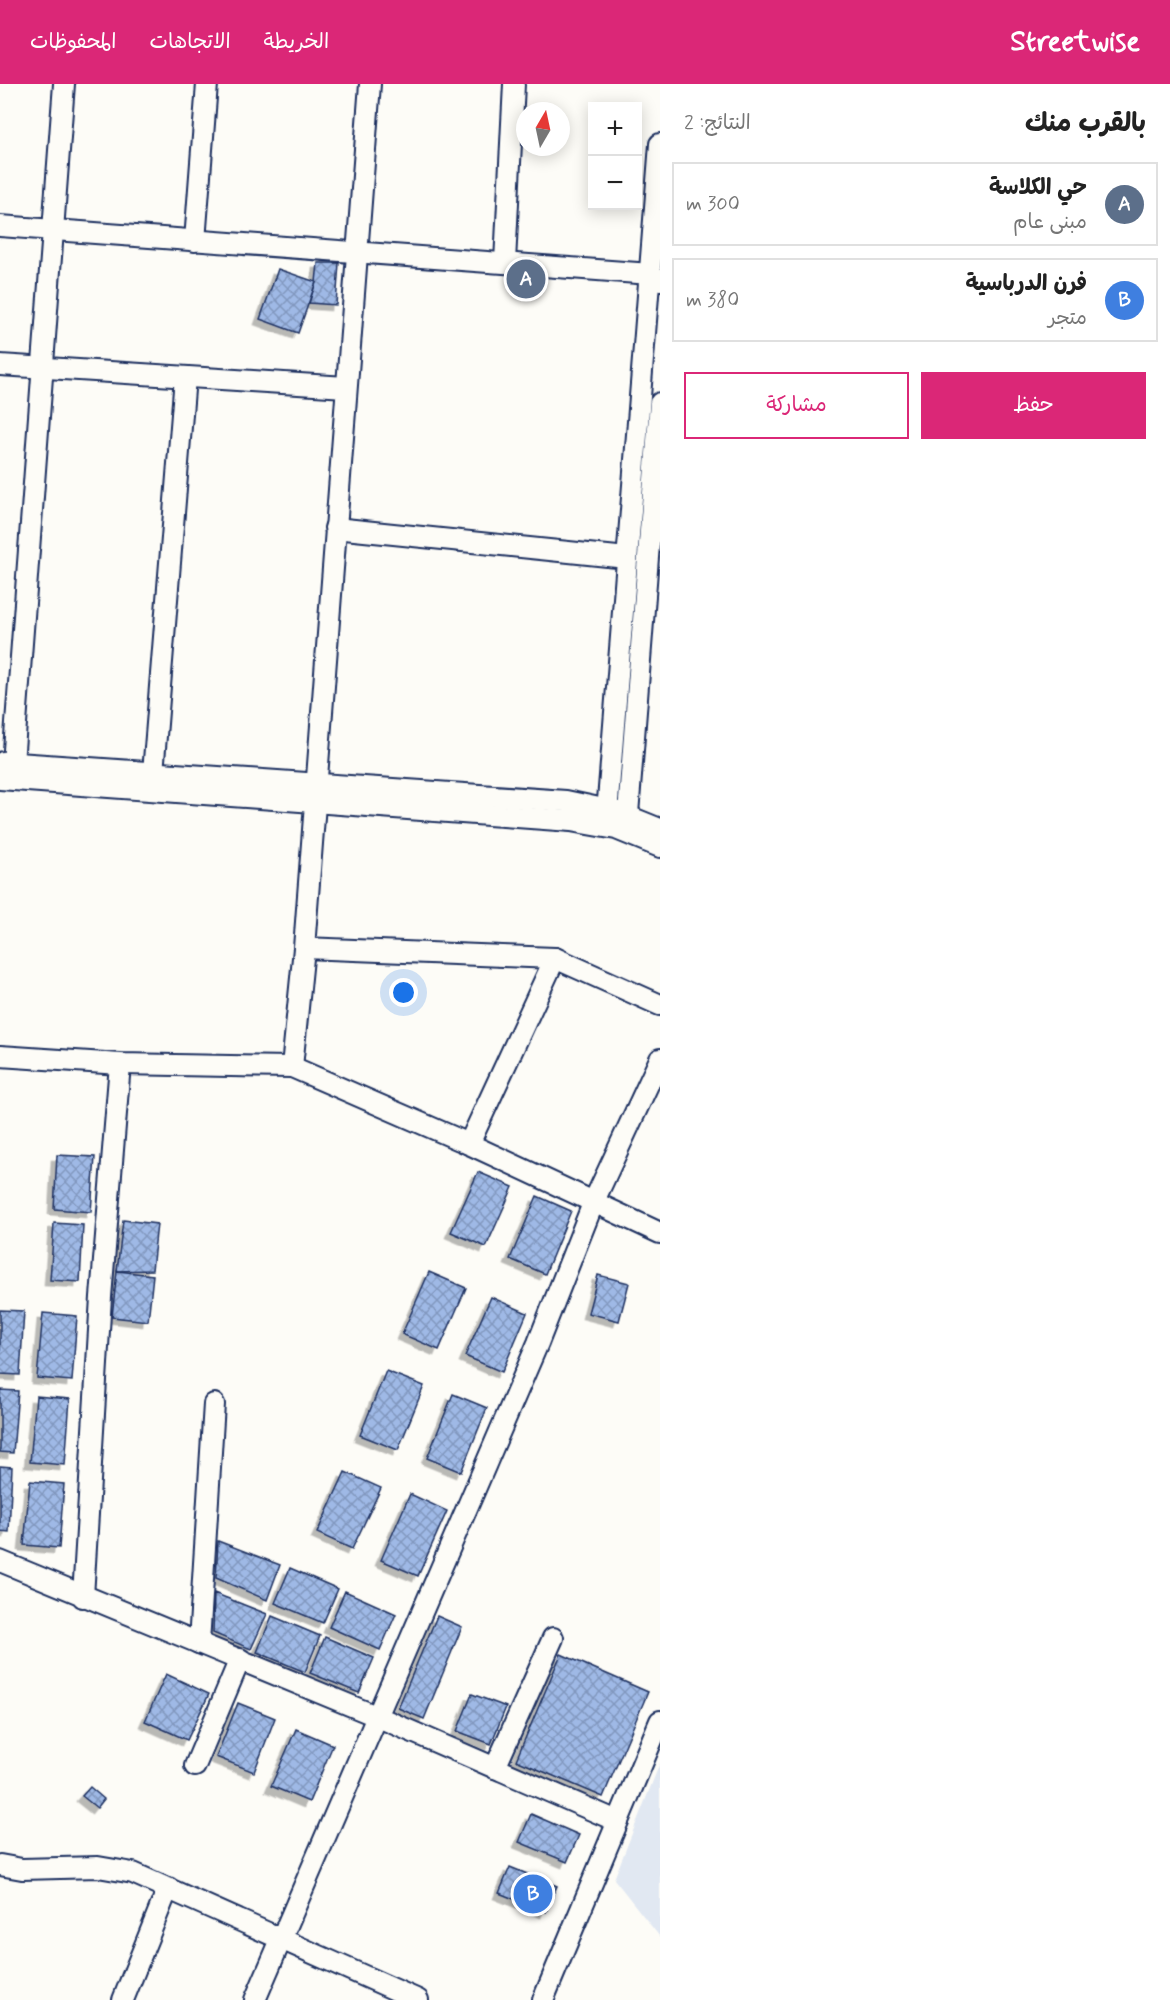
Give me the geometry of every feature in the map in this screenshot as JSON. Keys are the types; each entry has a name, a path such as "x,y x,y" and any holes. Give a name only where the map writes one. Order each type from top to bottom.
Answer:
{"street":[{"path":"64,84 43,367 7,762 153,772 315,791"},
{"path":"195,241 207,84"},
{"path":"292,1067 304,948 355,253 370,84"},
{"path":"505,262 514,84"},
{"path":"607,817 627,558 656,277 660,144"},
{"path":"0,225 53,231 505,262 656,277"},
{"path":"0,364 346,387"},
{"path":"153,772 185,376"},
{"path":"627,824 660,411"},
{"path":"335,528 627,558"},
{"path":"0,778 566,801 627,824 660,829"},
{"path":"627,824 660,847"},
{"path":"304,948 555,958 660,1005"},
{"path":"469,1144 555,958"},
{"path":"0,1056 120,1064 292,1067 469,1144 660,1233"},
{"path":"255,2000 538,1342 594,1201 660,1059"},
{"path":"82,1597 101,1297 120,1064"},
{"path":"199,1643 214,1404"},
{"path":"0,1561 82,1597 240,1659 376,1716 617,1821"},
{"path":"495,1768 553,1638"},
{"path":"195,1766 240,1659"},
{"path":"543,2000 660,1721"},
{"path":"0,1865 22,1869 82,1866 114,1869 168,1888 406,1997"},
{"path":"123,2000 168,1888"}],"shaded area":[{"path":"660,1763 660,1937 614,1879"}],"building":[{"path":"318,263 339,263 336,305 309,303 316,282"},
{"path":"278,269 316,282 298,333 260,319"},
{"path":"57,1155 95,1157 91,1212 54,1209"},
{"path":"478,1172 513,1187 486,1247 451,1232"},
{"path":"537,1196 571,1211 545,1274 510,1259"},
{"path":"123,1220 157,1224 152,1270 117,1271"},
{"path":"54,1223 83,1225 80,1282 50,1280"},
{"path":"117,1271 153,1275 148,1321 112,1317"},
{"path":"429,1272 466,1288 439,1350 402,1334"},
{"path":"598,1275 629,1283 619,1321 588,1313"},
{"path":"491,1297 527,1313 502,1372 465,1356"},
{"path":"0,1310 24,1311 20,1375 0,1374"},
{"path":"43,1313 77,1316 72,1381 37,1378"},
{"path":"386,1371 424,1386 398,1450 360,1435"},
{"path":"0,1390 18,1391 13,1453 0,1452"},
{"path":"453,1394 487,1408 461,1472 427,1458"},
{"path":"36,1396 70,1399 65,1465 30,1462"},
{"path":"0,1466 12,1467 9,1532 0,1531"},
{"path":"345,1472 381,1488 352,1549 317,1533"},
{"path":"30,1481 64,1484 59,1548 24,1545"},
{"path":"410,1494 447,1511 418,1576 381,1560"},
{"path":"218,1541 280,1565 267,1600 216,1578"},
{"path":"290,1568 338,1589 323,1623 275,1603"},
{"path":"345,1591 396,1614 380,1650 329,1627"},
{"path":"214,1593 267,1614 251,1649 213,1633"},
{"path":"272,1616 320,1636 305,1672 257,1652"},
{"path":"437,1616 462,1627 424,1719 398,1708"},
{"path":"325,1637 374,1658 359,1693 310,1673"},
{"path":"561,1654 648,1692 603,1797 516,1760"},
{"path":"166,1674 209,1694 187,1740 145,1721"},
{"path":"472,1694 506,1707 491,1744 457,1731"},
{"path":"238,1703 275,1718 254,1772 216,1757"},
{"path":"296,1729 333,1745 309,1802 271,1786"},
{"path":"90,1787 104,1799 97,1808 82,1796"},
{"path":"531,1814 579,1835 567,1862 519,1842"},
{"path":"510,1867 557,1886 546,1912 499,1893"}],"place":[{"name":"حي الكلاسة","path":"526,279"},
{"name":"فرن الدرباسية","path":"533,1894"}]}
